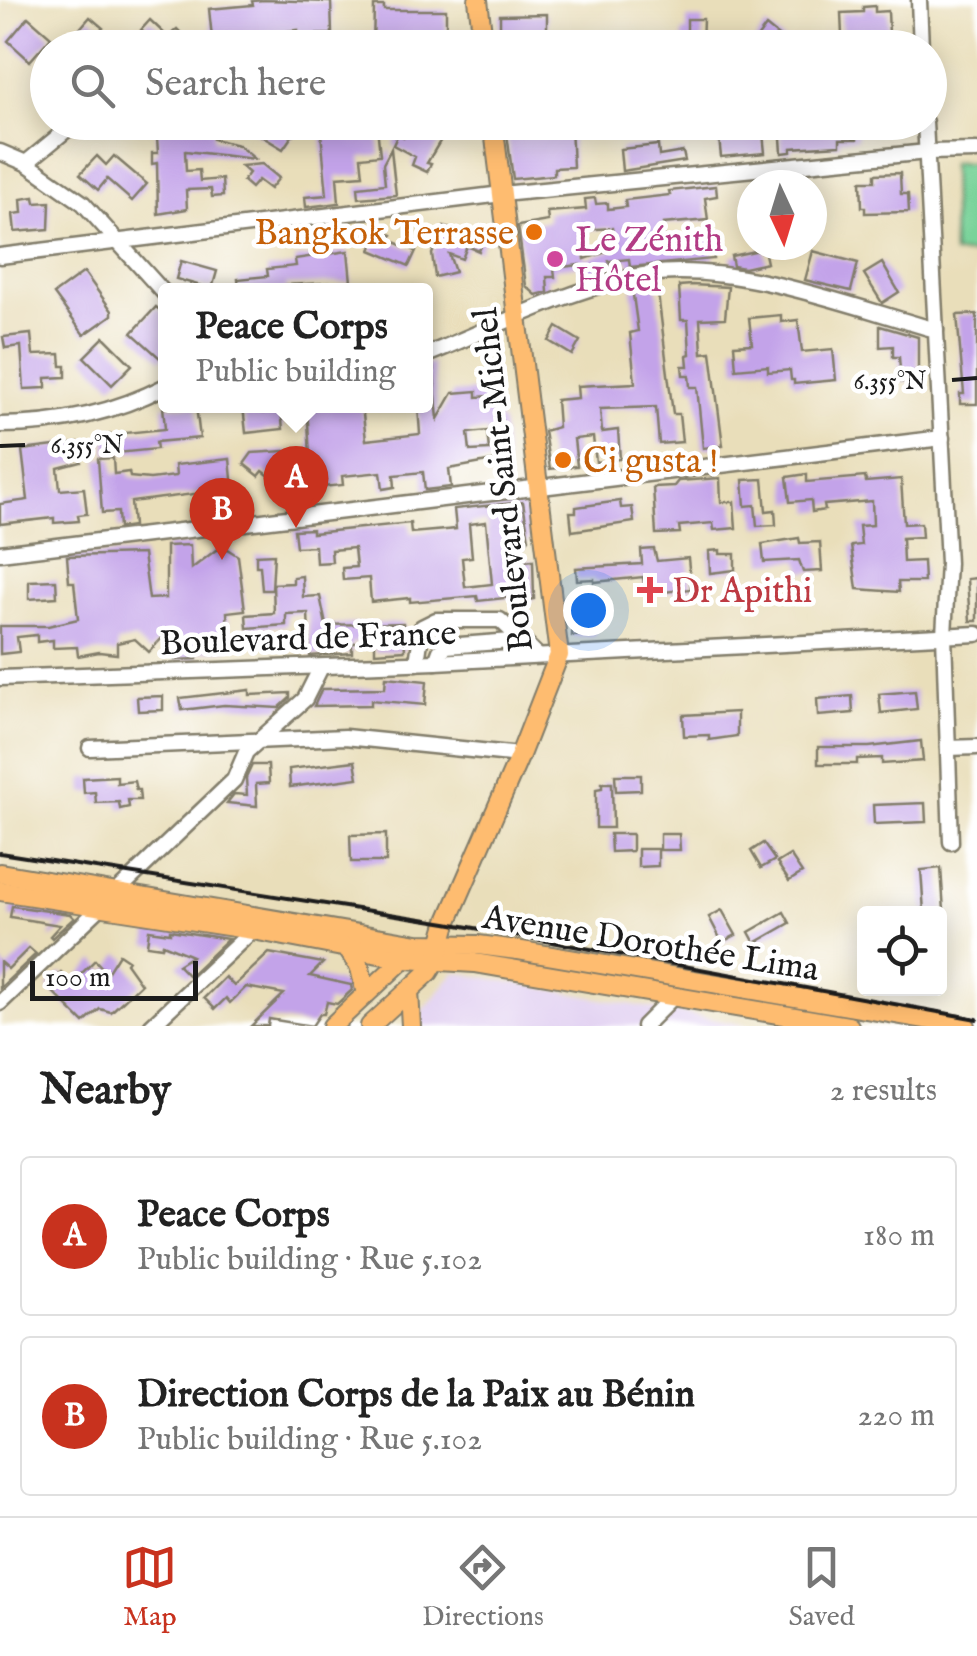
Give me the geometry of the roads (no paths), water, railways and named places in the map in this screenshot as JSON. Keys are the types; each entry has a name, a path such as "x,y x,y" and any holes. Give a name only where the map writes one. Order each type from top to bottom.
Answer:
{"main road":[{"path":"478,0 482,30"},
{"name":"Boulevard Saint-Michel","path":"378,1023 408,991 442,944 559,655 495,140"},
{"path":"0,873 418,944 442,944"},
{"path":"0,891 253,930 405,959 442,944"},
{"path":"332,1026 418,944"},
{"name":"Avenue Dorothée Lima","path":"442,944 674,996 849,1026"},
{"name":"Avenue Dorothée Lima","path":"442,944 518,950 966,1026"},
{"path":"348,948 360,968 362,998 378,1023"},
{"path":"408,991 411,1026"}],"street":[{"path":"919,0 921,30"},
{"path":"26,163 54,140"},
{"path":"926,140 948,563 944,636 950,842"},
{"path":"0,256 502,194 927,152 977,151"},
{"path":"0,152 26,163 83,203 158,285"},
{"path":"433,352 606,283 654,274 688,273 783,288 936,330"},
{"path":"0,425 46,423 103,412 158,389"},
{"path":"0,553 942,438"},
{"path":"417,663 422,626 436,620 500,620 538,656"},
{"name":"Boulevard de France","path":"0,678 417,663 977,634"},
{"path":"436,662 446,646 523,640"},
{"path":"0,1002 234,780 246,752 305,699 321,667"},
{"path":"90,748 345,738 520,755"},
{"path":"948,748 977,747"},
{"path":"150,1026 253,930"},
{"path":"644,1026 674,996"}],"railway":[{"path":"0,853 447,923 977,1019"}],"place":[{"name":"Bangkok Terrasse","path":"534,232"},
{"name":"Le Zénith Hôtel","path":"555,259"},
{"name":"Ci gusta !","path":"563,460"},
{"name":"Peace Corps","path":"296,528"},
{"name":"Direction Corps de la Paix au Bénin","path":"222,560"},
{"name":"Dr Apithi","path":"650,590"}]}
